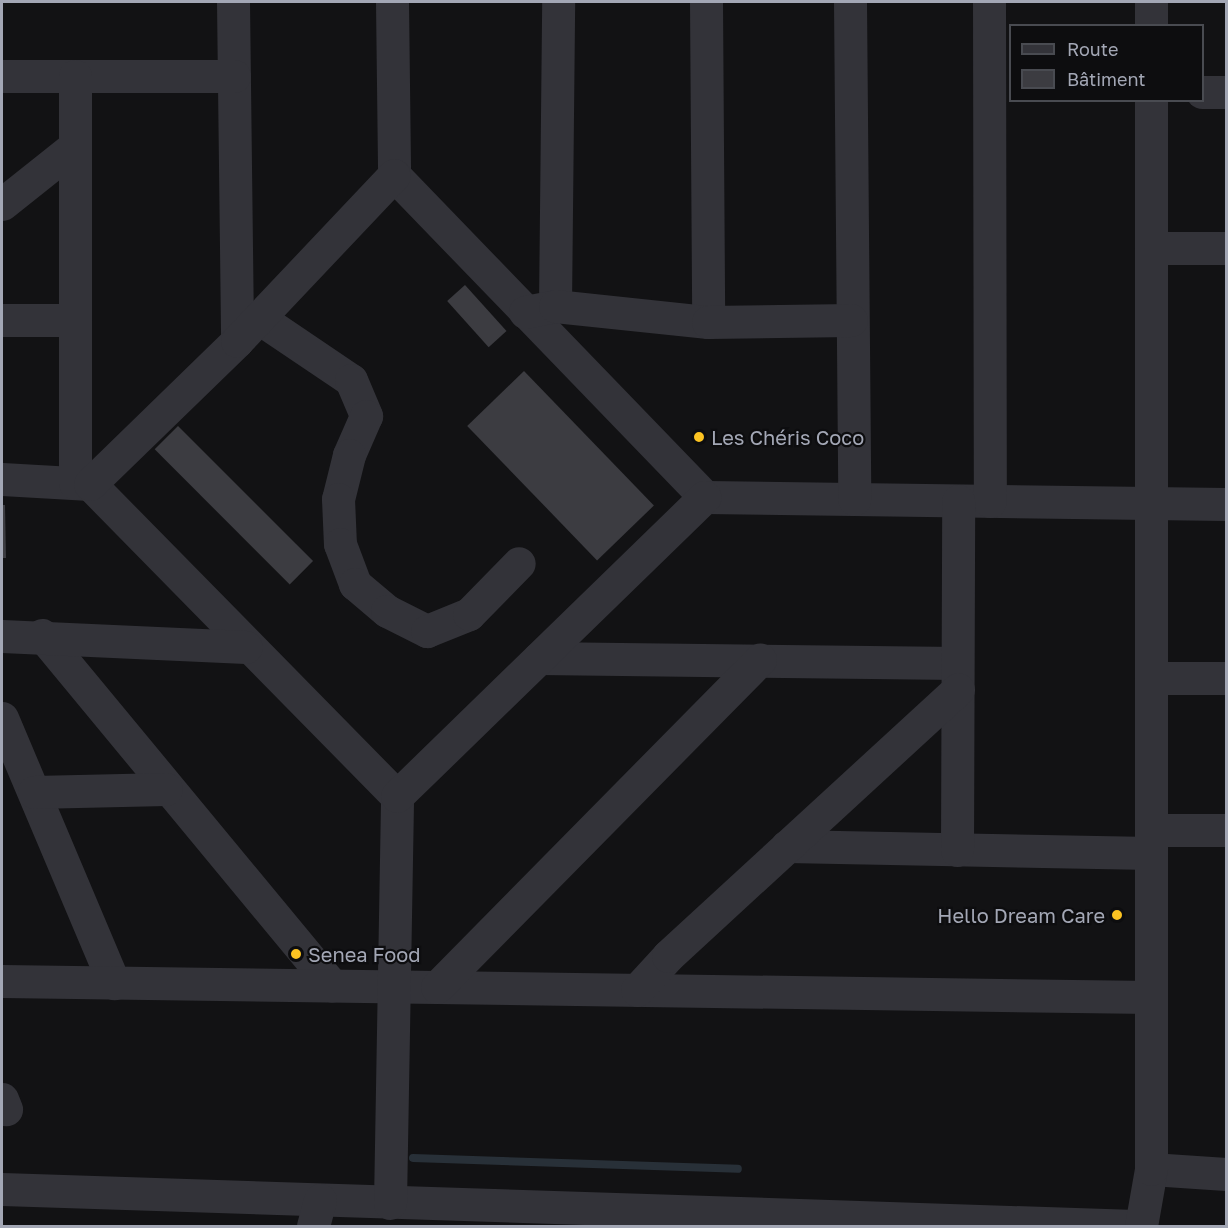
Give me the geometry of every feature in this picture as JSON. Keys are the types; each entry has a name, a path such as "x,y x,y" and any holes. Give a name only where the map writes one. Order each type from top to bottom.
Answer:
{"street":[{"path":"233,2 237,341"},
{"path":"2,479 83,483 237,341 394,175 392,2"},
{"path":"540,309 558,2"},
{"path":"706,2 708,322"},
{"path":"850,2 850,320 854,499"},
{"path":"989,2 990,501"},
{"path":"1151,2 1151,24"},
{"path":"2,76 234,76"},
{"path":"75,76 75,320 83,483 397,796"},
{"path":"1204,92 1227,92"},
{"path":"1141,1227 1151,1169 1151,102"},
{"path":"2,204 75,147"},
{"path":"394,175 540,309 705,497"},
{"path":"1151,248 1227,248"},
{"path":"540,309 708,322 850,320"},
{"path":"259,318 351,380 366,416 349,455 338,500 340,544 355,584 387,611 427,631 468,614 519,562"},
{"path":"2,320 75,320"},
{"path":"390,1203 394,1154 392,986 397,796 705,497 1227,504"},
{"path":"957,850 958,501"},
{"path":"2,636 42,635 246,647"},
{"path":"42,635 166,789 332,986"},
{"path":"539,658 760,660 958,676"},
{"path":"437,987 760,660"},
{"path":"637,990 668,956 787,846 958,676"},
{"path":"1151,678 1227,678"},
{"path":"2,718 114,983"},
{"path":"34,792 166,789"},
{"path":"787,846 957,850 1151,842 1227,830"},
{"path":"2,981 1151,997"},
{"path":"1151,1169 1227,1174"},
{"path":"2,1189 317,1213 390,1203 651,1219 1135,1227"}],"building":[{"path":"465,285 506,331 489,347 447,301"},
{"path":"524,371 654,506 597,560 467,426"},
{"path":"178,426 313,561 290,584 155,449"},
{"path":"2,505 5,505 6,558 2,558"}],"waterway":[{"path":"413,1158 738,1169"}],"place":[{"name":"Les Chéris Coco","path":"699,437"},
{"name":"Hello Dream Care","path":"1117,915"},
{"name":"Senea Food","path":"296,954"}]}
